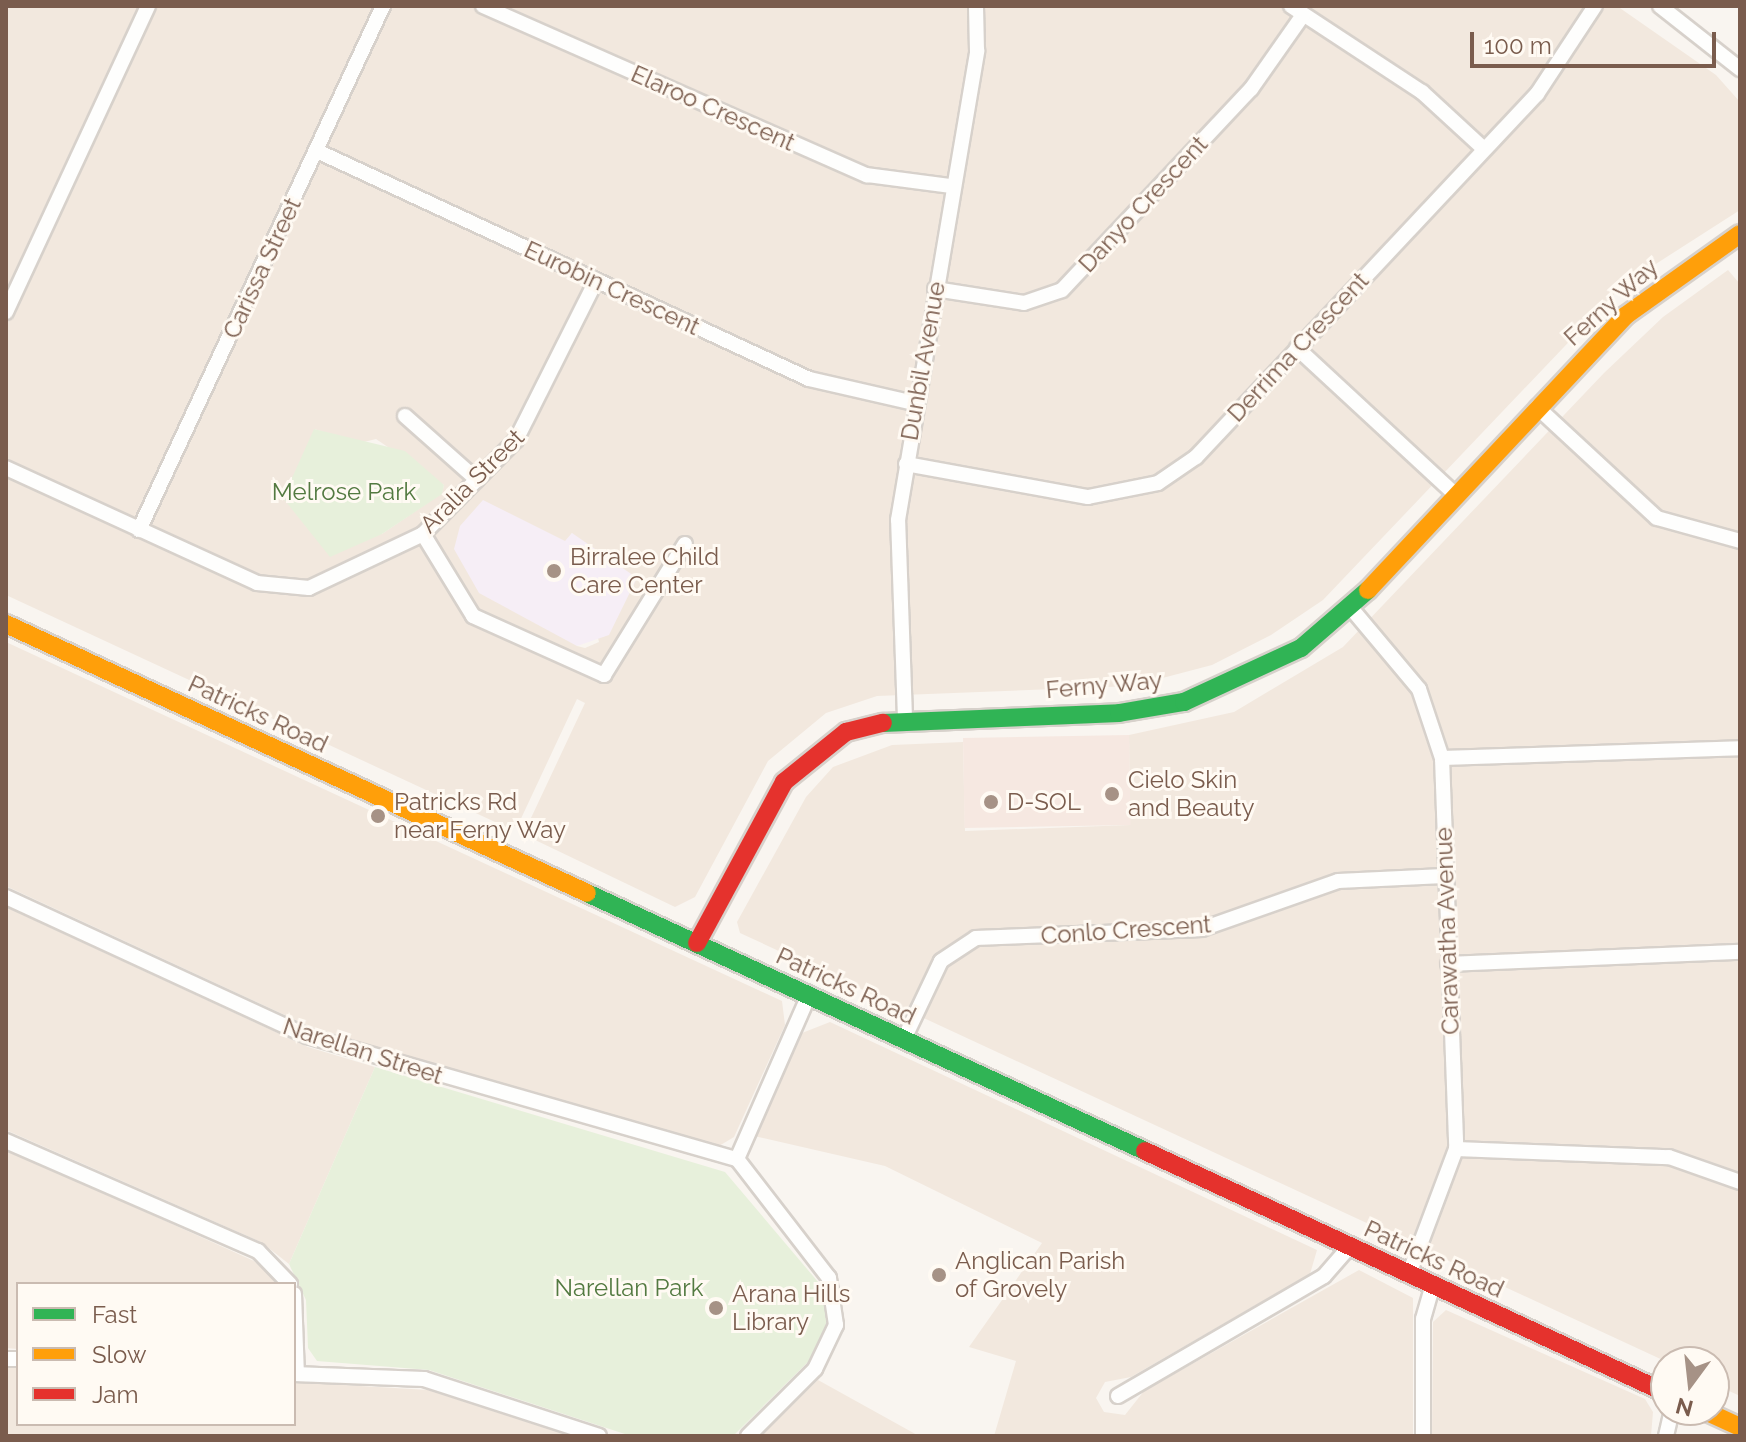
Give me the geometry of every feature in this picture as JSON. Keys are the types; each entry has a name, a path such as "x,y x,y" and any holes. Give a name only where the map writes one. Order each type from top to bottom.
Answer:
{"main road":[{"name":"Ferny Way","path":"697,943 803,760 846,732 905,718 1119,713 1184,702 1245,680 1351,608 1625,316 1740,234"},
{"name":"Patricks Road","path":"6,624 1650,1386"}],"street":[{"path":"6,312 148,6"},
{"name":"Carissa Street","path":"139,530 383,6"},
{"name":"Elaroo Crescent","path":"483,6 867,175 950,186"},
{"name":"Dunbil Avenue","path":"905,718 898,520 950,186 977,51 976,6"},
{"name":"Derrima Crescent","path":"906,464 1088,497 1121,494 1158,483 1196,457 1537,94 1595,6"},
{"path":"1660,6 1740,69"},
{"path":"1297,10 1422,92 1484,149"},
{"name":"Danyo Crescent","path":"935,289 1024,303 1062,290 1251,89 1297,10"},
{"name":"Eurobin Crescent","path":"317,151 809,379 914,403"},
{"name":"Aralia Street","path":"6,468 257,583 309,588 423,534 477,480 531,420 596,281"},
{"path":"1297,348 1456,495"},
{"path":"1537,407 1657,518 1740,541"},
{"path":"405,416 477,480"},
{"path":"423,534 473,616 604,675 667,563 685,544"},
{"name":"Carawatha Avenue","path":"1351,608 1419,689 1442,758 1456,1149 1409,1274"},
{"path":"1442,758 1740,748"},
{"name":"Conlo Crescent","path":"904,1039 941,961 976,938 1202,929 1338,881 1444,876"},
{"name":"Narellan Street","path":"6,897 307,1036 737,1159"},
{"path":"1448,964 1740,952"},
{"path":"748,1436 822,1359 837,1313 829,1278 737,1159 809,995"},
{"path":"6,1141 258,1251 288,1282"},
{"path":"1456,1149 1669,1157 1740,1182"},
{"path":"1118,1396 1324,1276 1350,1246"},
{"path":"1423,1436 1423,1319 1433,1285"},
{"path":"296,1374 424,1379 599,1436"}],"shaded area":[{"path":"6,6 1617,6 1716,75 1740,102 1740,210 1623,285 1323,600 1271,635 1212,665 1132,686 877,696 826,713 768,761 695,897 675,907 531,838 531,818 585,703 577,699 518,825 508,828 6,595","holes":["314,429 360,443 376,439 444,485 442,493 382,534","572,533 599,642 585,648 577,646 566,541"]},
{"path":"1728,270 1740,284 1740,1396 1730,1391 1730,1346 1650,1346 1650,1354 740,933 737,922 806,797 833,767 892,745 963,742 965,831 1130,825 1129,735 1234,712 1343,647 1604,373 1663,317"},
{"path":"483,500 565,541 572,533 637,578 609,635 577,646 479,593 454,549 460,526"},
{"path":"6,642 782,1001 785,1025 734,1137 719,1146 702,1144 313,1028 6,886"},
{"path":"1129,735 1131,825 965,828 963,738"},
{"path":"6,907 308,1047 375,1067 289,1264 261,1242 6,1130"},
{"path":"830,1022 1317,1250 1310,1274 1131,1377 1105,1382 1096,1398 1104,1412 1125,1415 1144,1391 1359,1270 1413,1298 1413,1436 994,1436 1016,1361 969,1347 1042,1243 885,1166 754,1136 802,1033"},
{"path":"6,1149 254,1261 278,1282 16,1282 16,1349 6,1348"},
{"path":"1446,1310 1645,1399 1650,1407 1651,1436 1432,1436 1433,1322"},
{"path":"6,1368 16,1368 16,1426 296,1426 296,1382 428,1390 570,1436 6,1436"},
{"path":"818,1380 919,1436 761,1436"}],"green space":[{"name":"Melrose Park","path":"314,429 405,451 444,485 442,494 382,534 330,557 283,498"},
{"name":"Narellan Park","path":"375,1067 725,1172 824,1289 829,1319 814,1356 733,1436 631,1436 429,1370 317,1361 308,1348 306,1300 289,1264"}],"traffic: fast":[{"path":"883,723 1119,713 1184,702 1301,648 1368,590"},
{"path":"587,893 1145,1151"}],"traffic: slow":[{"path":"1368,590 1625,316 1740,234"},
{"path":"6,624 587,893"},
{"path":"1730,1422 1740,1427"}],"traffic: jam":[{"path":"697,943 784,782 846,732 883,723"},
{"path":"1145,1151 1650,1386"}],"place":[{"name":"Birralee Child Care Center","path":"554,571"},
{"name":"Cielo Skin and Beauty","path":"1112,794"},
{"name":"D-SOL","path":"991,802"},
{"name":"Patricks Rd near Ferny Way","path":"378,816"},
{"name":"Anglican Parish of Grovely","path":"939,1275"},
{"name":"Arana Hills Library","path":"716,1308"}]}
